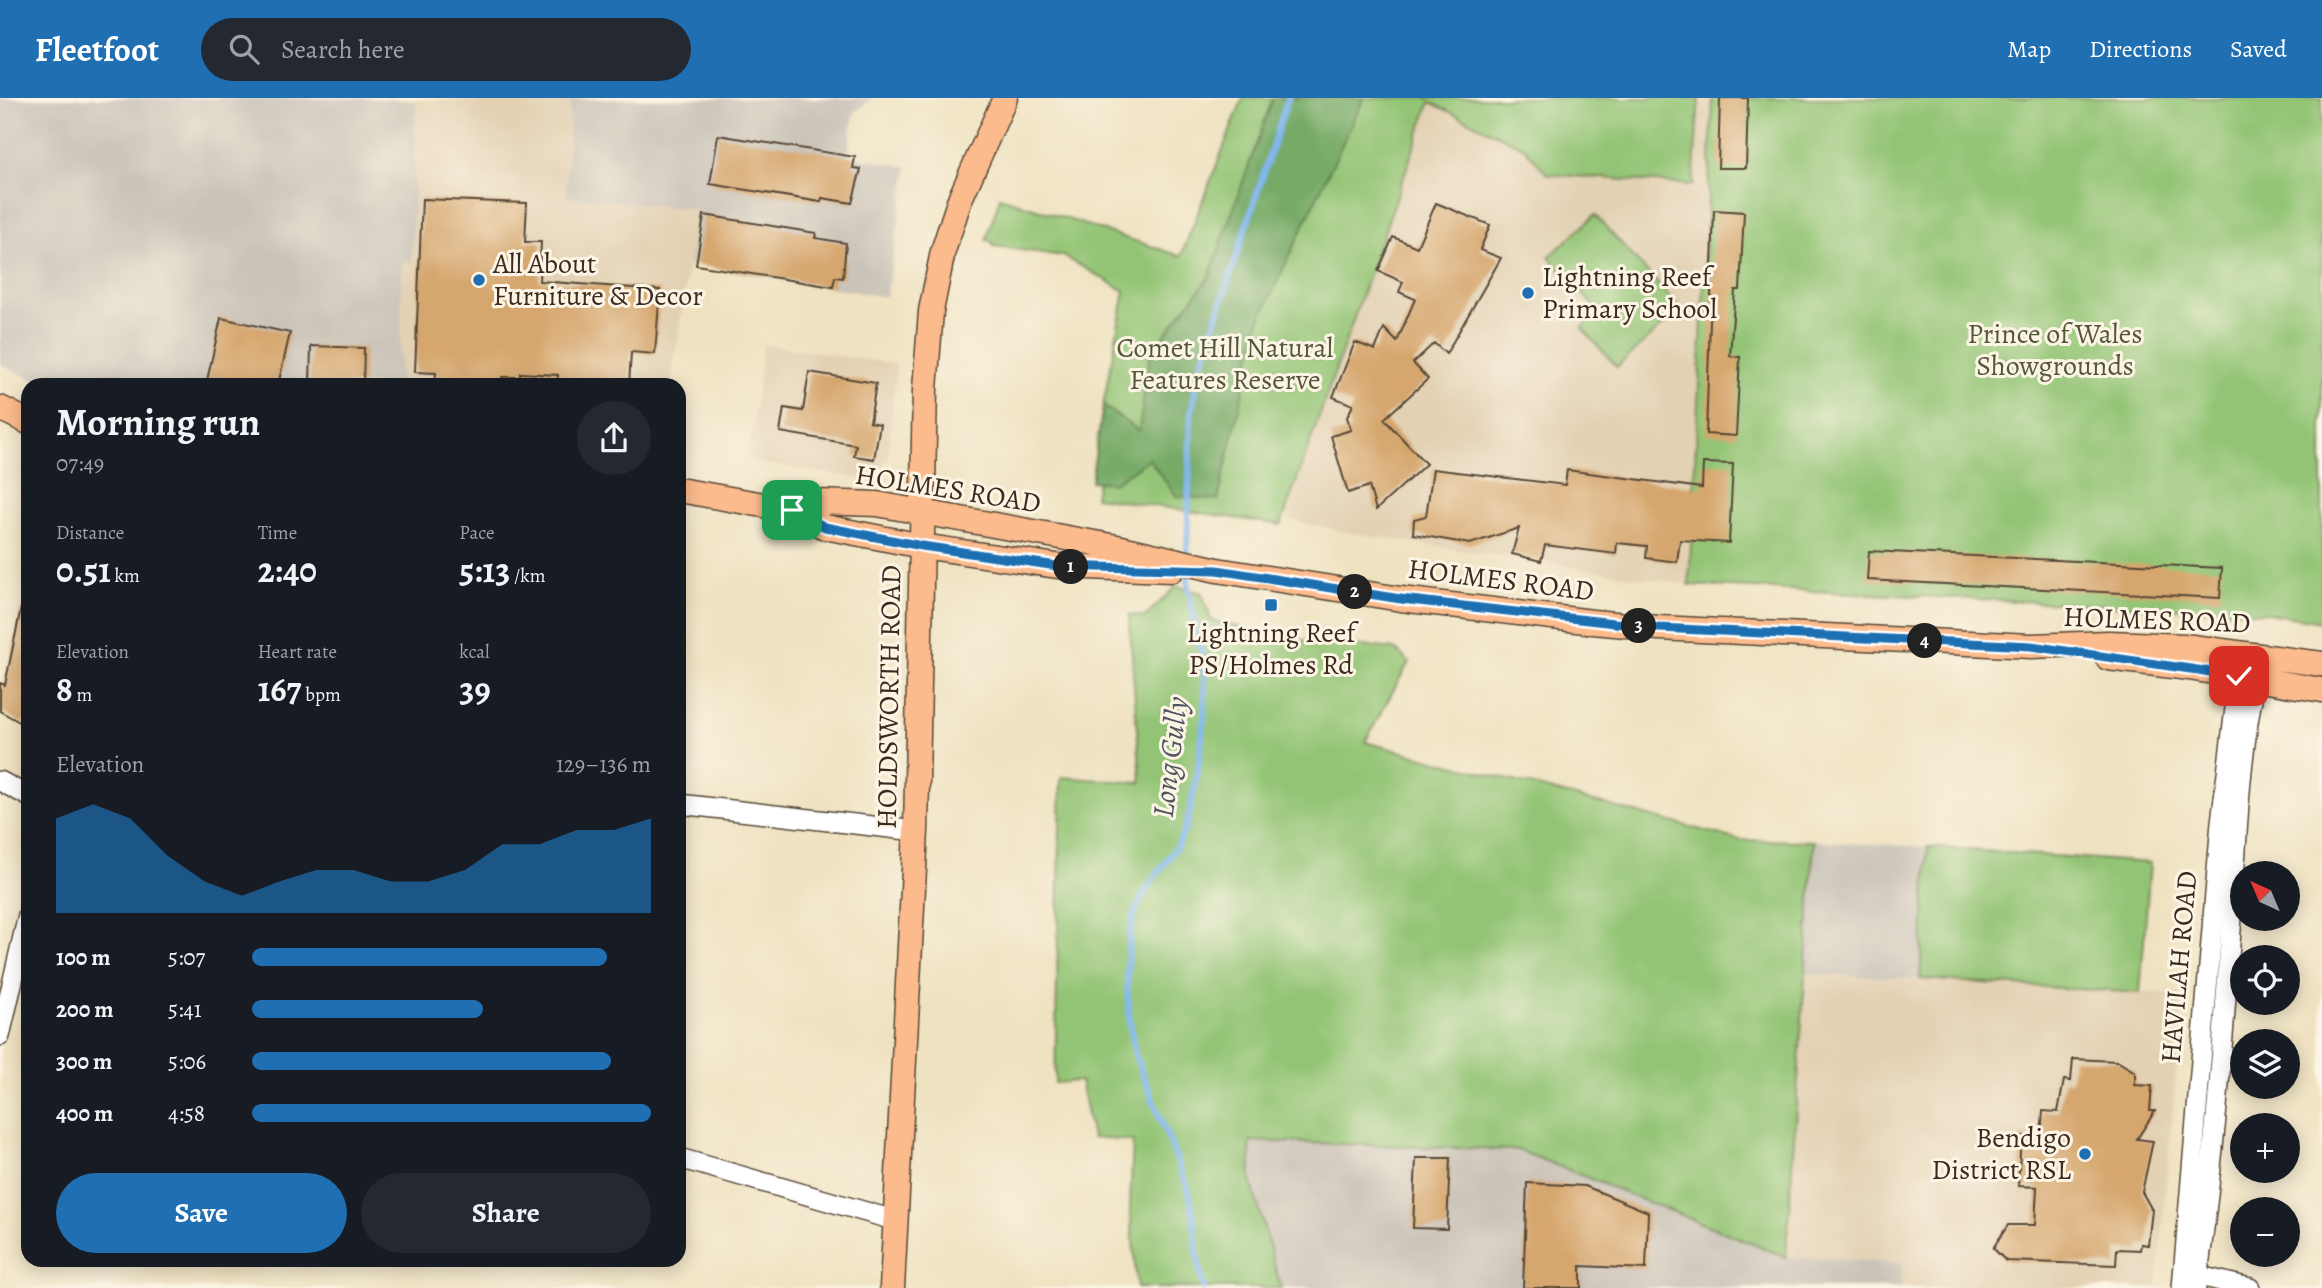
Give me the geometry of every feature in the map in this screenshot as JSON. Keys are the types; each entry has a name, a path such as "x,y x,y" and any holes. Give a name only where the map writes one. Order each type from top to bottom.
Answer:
{"main road":[{"name":"HOLDSWORTH ROAD","path":"892,1288 916,831 925,389 935,289 950,226 1003,105"},
{"path":"0,408 21,418"},
{"name":"HOLMES ROAD","path":"686,491 792,510 825,527 922,546 1057,566 1191,567"},
{"name":"HOLMES ROAD","path":"792,510 816,502 839,502 922,513 1191,567 1401,599 1659,628 2031,646 2251,665 2322,664"},
{"name":"HOLMES ROAD","path":"2251,665 2322,690"}],"street":[{"name":"HAVILAH ROAD","path":"2190,1281 2223,1042 2251,665"},
{"path":"0,781 21,792"},
{"path":"686,805 916,831"},
{"path":"0,1036 21,968"},
{"path":"686,1160 897,1221"},
{"path":"2190,1281 2250,1288"}],"shaded area":[{"path":"0,98 371,98 416,101 412,262 402,261 400,378 30,378 0,364"},
{"path":"873,98 854,113 848,155 908,167 886,297 689,264 697,209 566,197 570,99"},
{"name":"Lightning Reef Primary School","path":"1408,98 1713,98 1689,585 1357,534 1291,520 1287,516"},
{"path":"570,99 566,197 697,209 672,378 400,378 402,260 412,261 416,101"},
{"path":"763,344 896,364 888,458 882,464 884,467 869,480 748,461"},
{"path":"1814,841 1928,847 1920,979 1806,974"},
{"path":"1806,974 2183,994 2157,1288 1901,1288 1901,1263 1786,1257"},
{"path":"1250,1141 1518,1150 1786,1257 1902,1263 1901,1288 1281,1288 1251,1181"}],"green space":[{"name":"Comet Hill Natural Features Reserve","path":"1243,98 1699,98 1693,185 1547,174 1525,148 1430,102 1281,525 1095,497 1109,411 1103,406 1125,291 1063,256 993,246 993,242 986,240 1000,197 1181,256"},
{"path":"1273,98 1364,98 1260,318 1218,500 1176,496 1149,459 1114,483 1091,481 1103,406 1139,431 1150,354 1209,277"},
{"name":"Prince of Wales Showgrounds","path":"1713,98 2322,98 2322,622 2267,613 1689,585"},
{"path":"1595,215 1681,309 1617,367 1582,328 1599,312 1549,257"},
{"path":"1176,586 1202,593 1211,620 1286,639 1395,649 1409,662 1365,742 1740,840 1814,841 1786,1257 1518,1150 1250,1141 1251,1181 1281,1288 1137,1288 1130,1206 1133,1141 1092,1138 1080,1081 1055,1083 1061,777 1141,783 1129,615 1145,617"},
{"path":"1928,847 2150,863 2140,993 1920,979"}],"building":[{"path":"1720,98 1748,98 1746,168 1718,168"},
{"path":"718,135 855,157 853,168 861,169 852,203 822,198 821,202 710,184"},
{"name":"All About Furniture & Decor","path":"422,199 527,203 525,242 541,242 539,281 660,290 655,354 631,352 629,378 558,378 558,375 520,373 520,377 436,378 436,373 415,372"},
{"path":"1436,203 1490,225 1480,250 1501,258 1446,354 1434,343 1413,363 1428,379 1384,419 1426,464 1376,510 1369,486 1348,493 1331,436 1351,430 1347,417 1353,405 1333,397 1355,342 1375,350 1384,328 1397,342 1415,299 1399,292 1403,282 1378,271 1393,237 1417,247"},
{"path":"1714,210 1744,212 1740,290 1735,290 1730,356 1740,357 1736,436 1706,434"},
{"path":"704,215 816,233 815,238 846,243 843,278 835,277 833,287 696,265"},
{"path":"221,318 290,333 280,378 208,378"},
{"path":"311,346 364,348 363,378 310,378"},
{"path":"809,372 876,383 870,422 880,424 874,459 854,456 856,445 780,432 784,408 803,411"},
{"path":"1703,463 1733,464 1729,543 1680,540 1677,562 1646,558 1647,546 1617,543 1616,554 1545,545 1541,561 1512,554 1519,528 1470,544 1413,534 1414,519 1426,516 1433,469 1565,485 1567,470 1702,488"},
{"path":"1869,551 2222,568 2220,598 1867,580"},
{"path":"21,608 21,723 0,711 0,683 5,685"},
{"name":"Bendigo District RSL","path":"2073,1059 2117,1061 2135,1072 2135,1085 2152,1086 2150,1111 2155,1111 2137,1139 2153,1141 2142,1192 2152,1210 2148,1245 2141,1244 2140,1250 2117,1249 2116,1265 2006,1261 1993,1248 2008,1225 2035,1225 2037,1187 2018,1186 2021,1136 2041,1137 2043,1111 2058,1112 2064,1080 2071,1081"},
{"path":"1416,1158 1450,1158 1447,1229 1413,1228"},
{"path":"1527,1183 1585,1186 1648,1212 1646,1269 1581,1266 1581,1288 1523,1288"}],"waterway":[{"name":"Long Gully","path":"1187,557 1191,415 1198,375 1288,98"},
{"name":"Long Gully","path":"1187,568 1205,679 1200,756 1186,826 1144,894 1132,922 1127,981 1135,1055 1189,1191 1204,1288"}],"place":[{"name":"All About Furniture & Decor","path":"479,280"},
{"name":"Lightning Reef Primary School","path":"1528,293"},
{"name":"Lightning Reef PS/Holmes Rd","path":"1271,605"},
{"name":"Bendigo District RSL","path":"2085,1154"}],"route":[{"path":"792,510 825,527 922,546 1057,566 1217,570 1401,599 1532,615 1659,628 2031,646 2239,676"}]}
